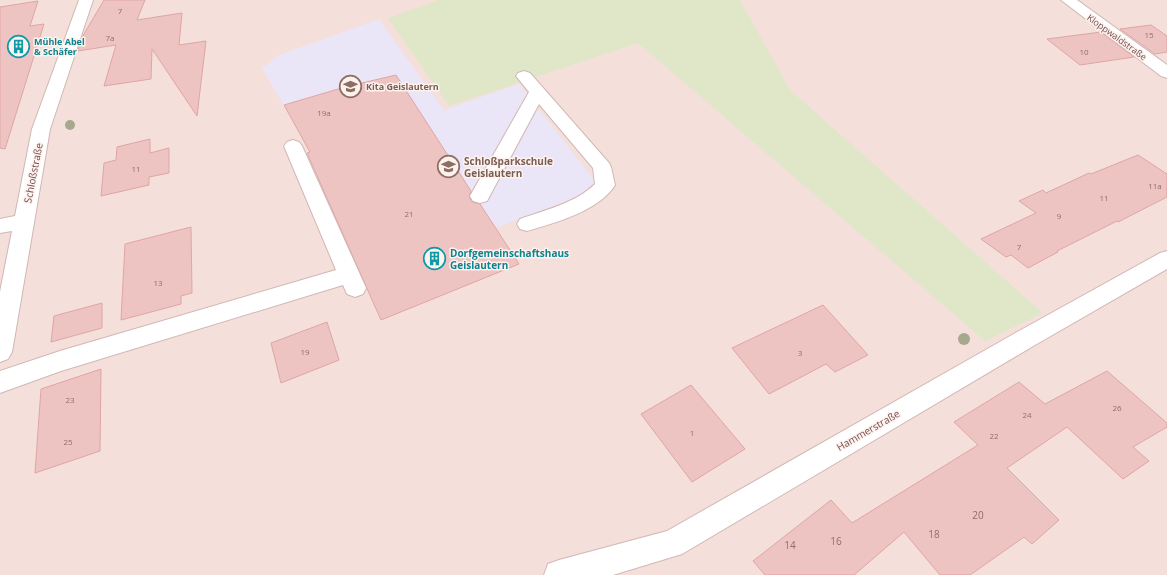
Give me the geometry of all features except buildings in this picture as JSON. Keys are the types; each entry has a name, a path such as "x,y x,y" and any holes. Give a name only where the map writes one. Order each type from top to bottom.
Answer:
{"street":[{"name":"Schloßstraße","path":"0,352 41,129 86,0"},
{"name":"Kloppwaldstraße","path":"1068,0 1167,73"},
{"path":"524,76 602,167 605,185 589,200 527,224"},
{"path":"480,196 537,92"},
{"path":"0,382 60,361 351,281 293,146"},
{"path":"0,226 24,221"},
{"name":"Hammerstraße","path":"558,575 672,544 1020,342 1167,259"}],"shaded area":[{"path":"0,0 1167,0 1167,575 0,575"},
{"name":"Schloßparkschule Geislautern","path":"379,19 444,110 519,84 595,181 579,196 496,228 481,207 352,255 305,153 310,151 262,68 279,55"}],"green space":[{"path":"438,0 740,0 790,90 1043,313 985,341 638,43 449,106 388,18"}],"place":[{"name":"Mühle Abel & Schäfer","path":"19,46"},
{"name":"Kita Geislautern","path":"350,86"},
{"name":"Schloßparkschule Geislautern","path":"448,167"},
{"name":"Dorfgemeinschaftshaus Geislautern","path":"435,259"}]}
